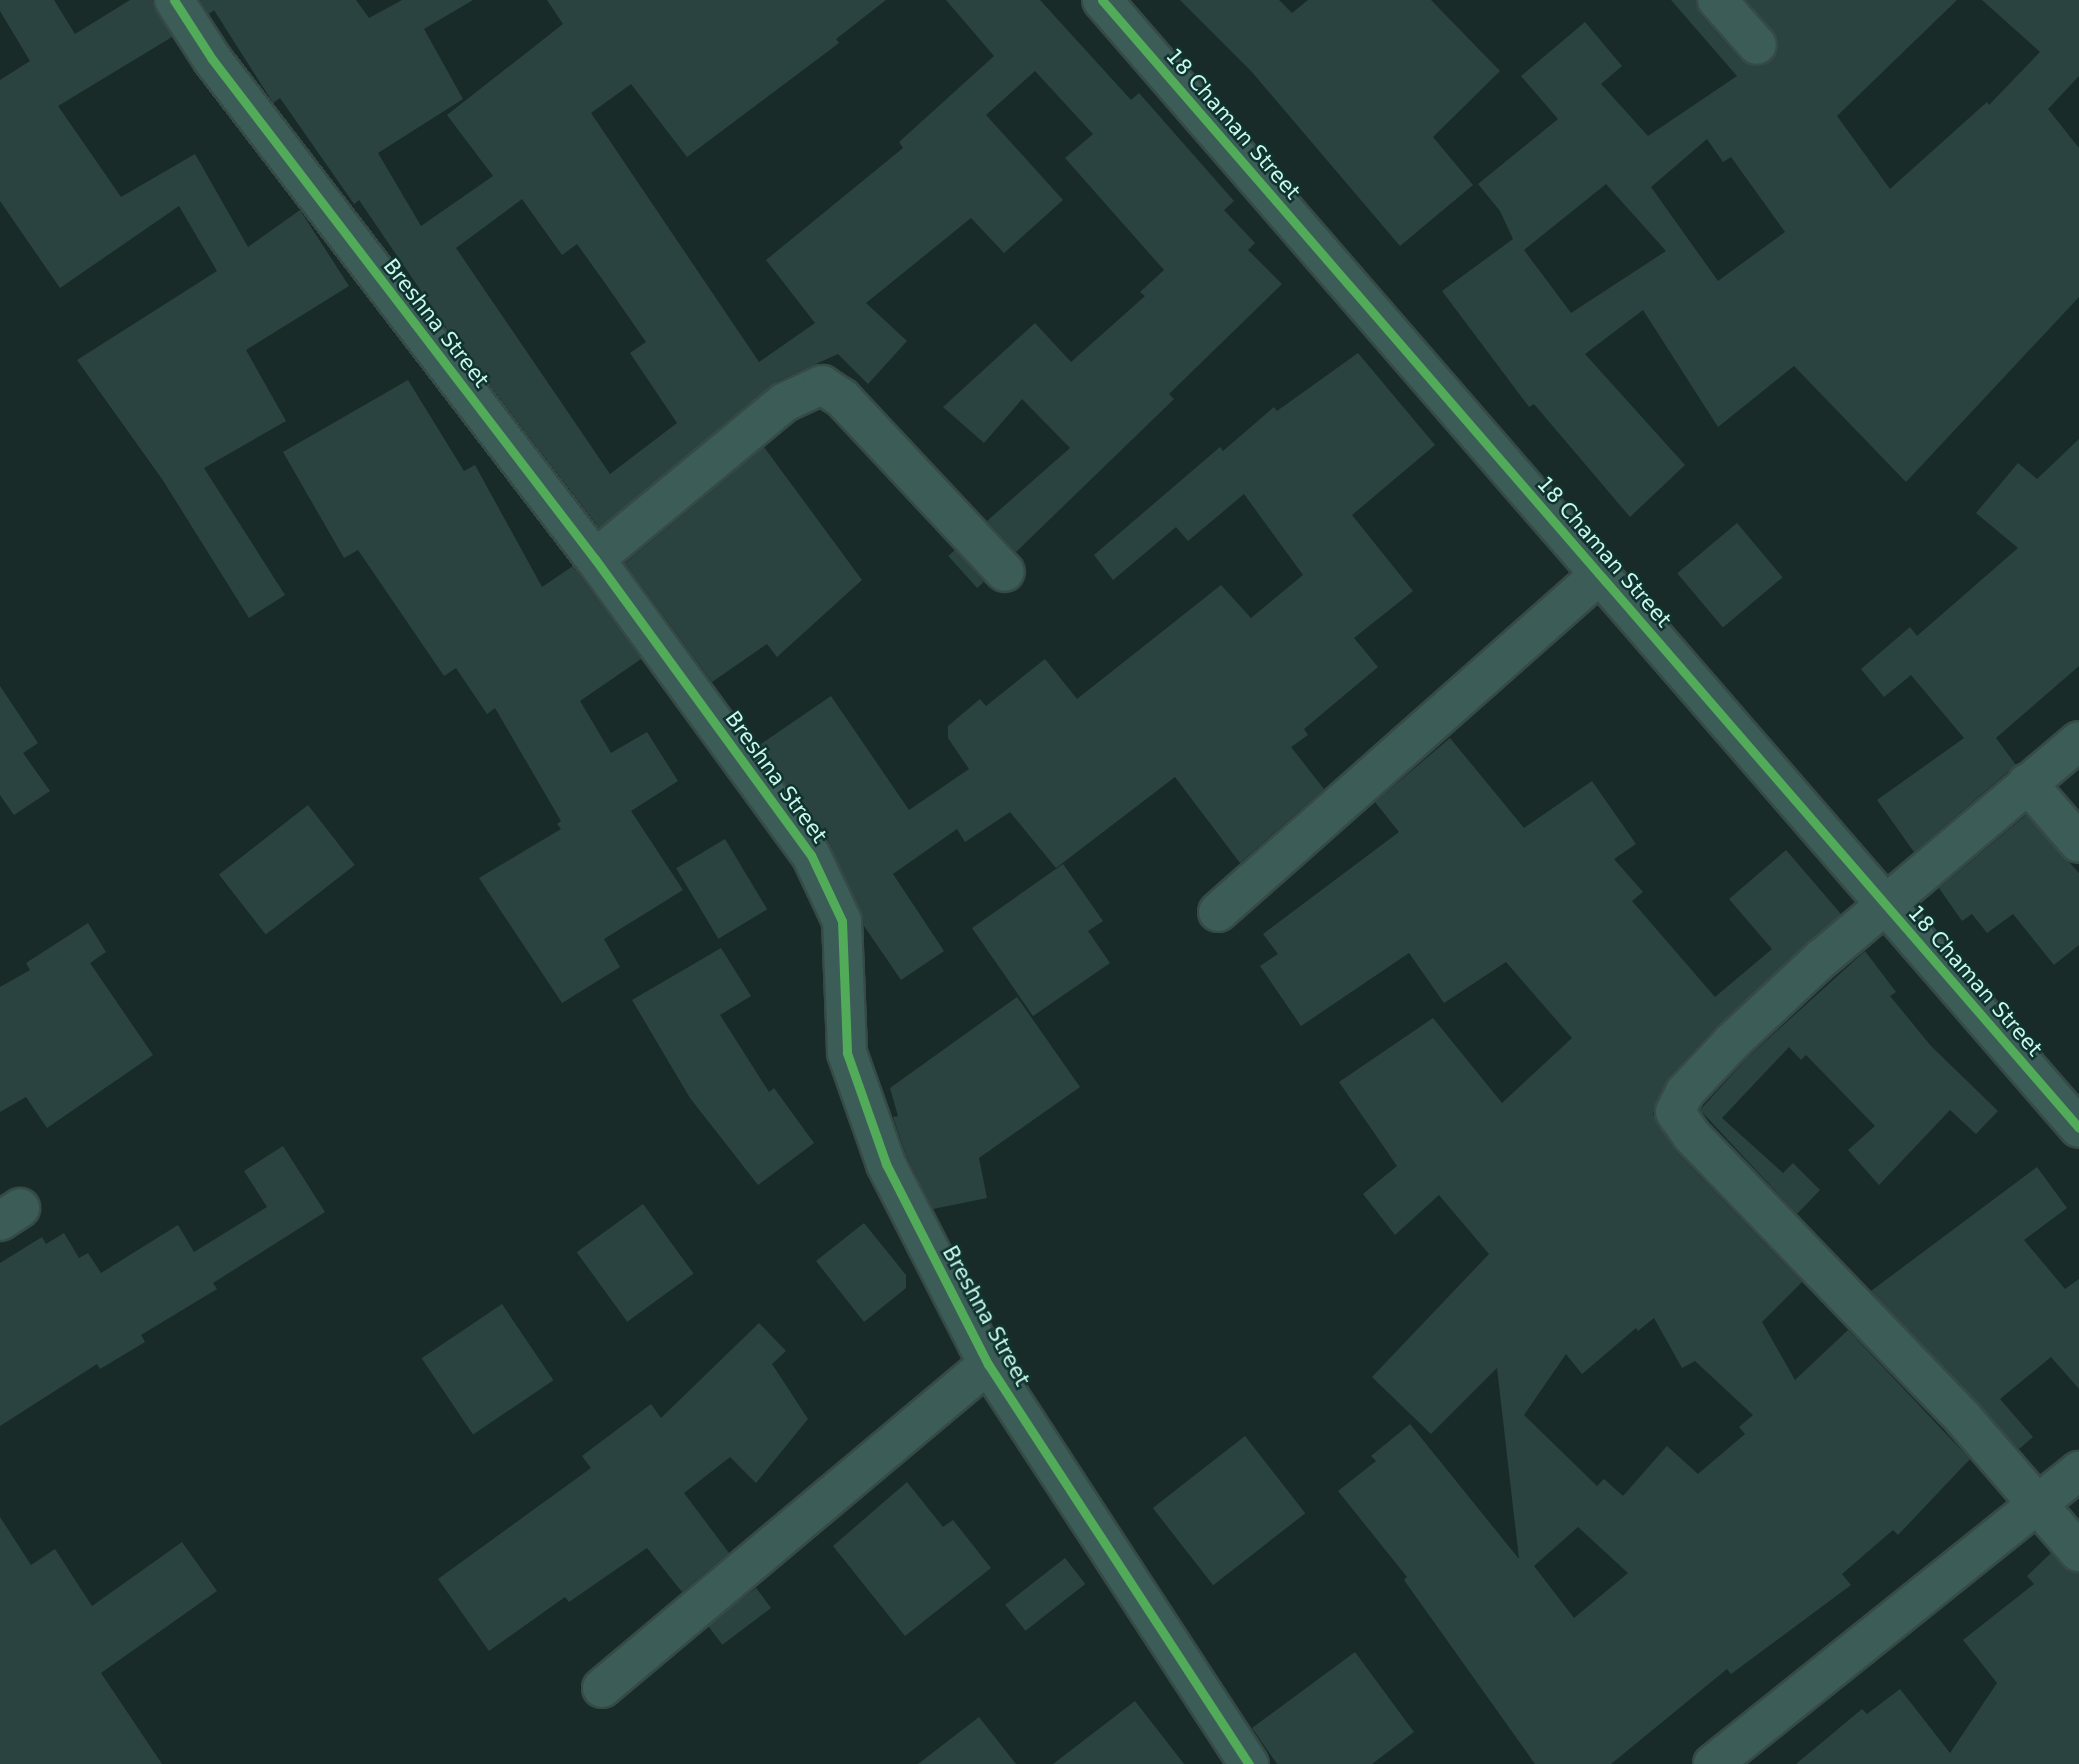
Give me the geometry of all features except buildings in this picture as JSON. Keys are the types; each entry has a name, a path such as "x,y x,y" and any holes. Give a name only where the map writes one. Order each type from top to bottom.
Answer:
{"street":[{"name":"Breshna Street","path":"174,0 220,71 595,559 811,855 842,921 847,1053 886,1164 988,1364 1249,1764"},
{"name":"18 Chaman Street","path":"1102,0 2079,1128"},
{"path":"1717,0 1758,45"},
{"path":"595,559 785,402 822,385 842,398 1005,572"},
{"path":"1218,912 1600,574"},
{"path":"2079,740 1884,903 1732,1042 1685,1092 1675,1112 1691,1135 1964,1419 2035,1506 2079,1552"},
{"path":"2026,783 2079,843"},
{"path":"602,1688 988,1364"},
{"path":"1713,1764 2079,1471"}],"cycle path":[{"path":"174,0 212,59 595,559 811,855 842,921 847,1053 886,1164 988,1364 1249,1764"},
{"path":"1102,0 2079,1128"}]}
